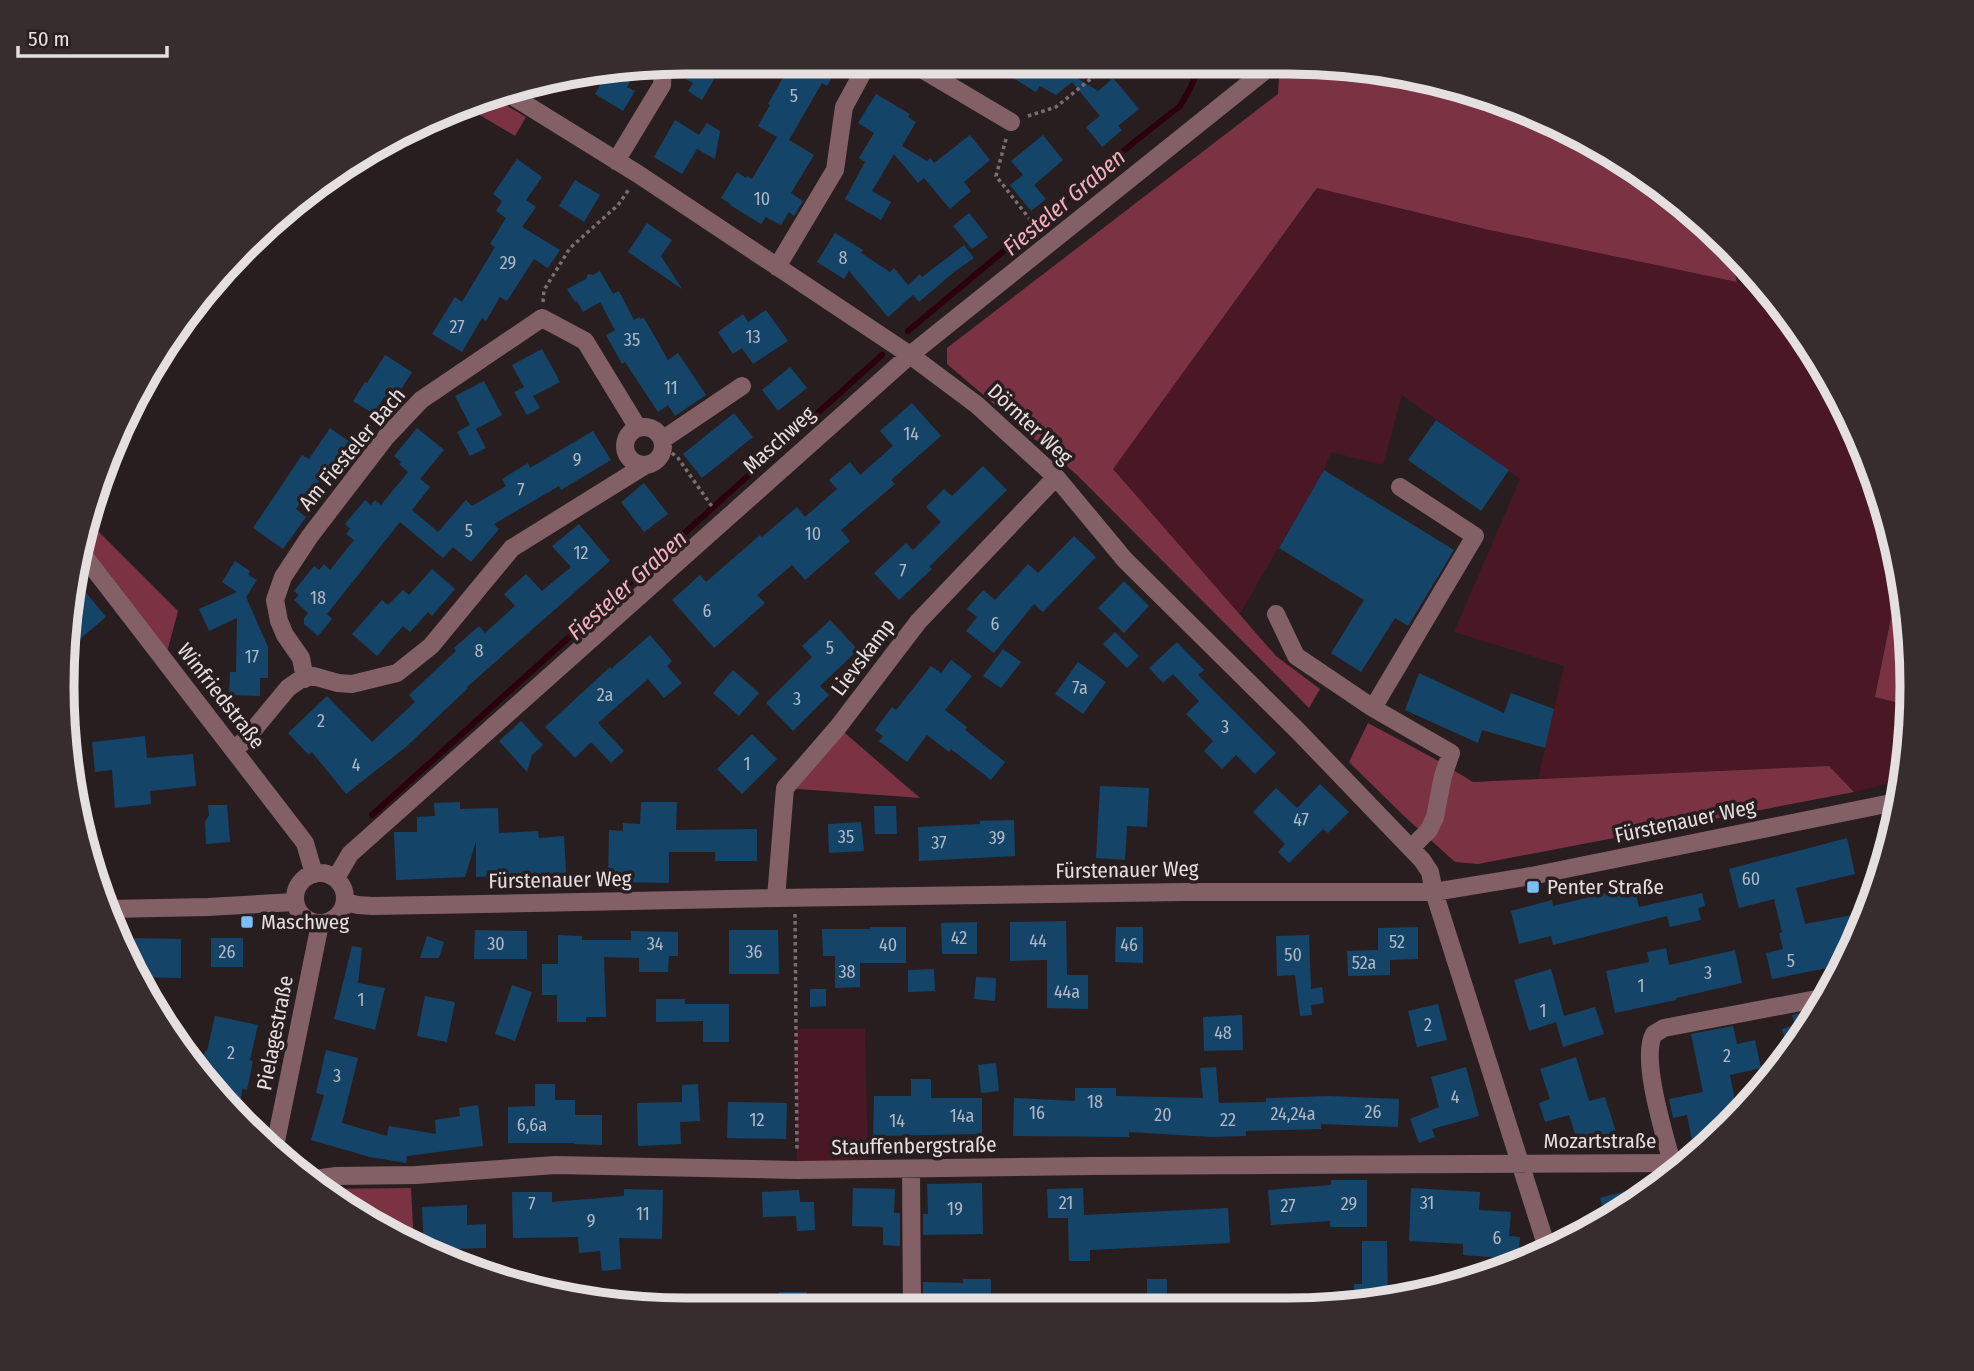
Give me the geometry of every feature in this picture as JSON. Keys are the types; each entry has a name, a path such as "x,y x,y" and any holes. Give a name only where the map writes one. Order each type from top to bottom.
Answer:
{"street":[{"path":"777,267 835,170 844,107 862,74"},
{"path":"930,74 1010,122"},
{"name":"Maschweg","path":"336,878 350,855 910,355 1261,74"},
{"path":"616,161 662,85 662,75"},
{"name":"Dörnter Weg","path":"514,98 638,174 910,355 977,405 1056,477 1125,561 1298,731 1411,848 1430,872 1434,892"},
{"path":"542,318 585,341 638,428"},
{"name":"Am Fiesteler Bach","path":"305,678 301,658 279,621 275,600 283,577 310,536 386,437 421,400 542,318"},
{"path":"234,750 288,688 305,678 313,676 352,684 397,673 431,646 512,548 657,460 663,444 742,386"},
{"path":"644,466 631,461 625,450 627,436 638,428 649,428 659,435 663,444"},
{"name":"Lievskamp","path":"776,898 785,788 838,727 918,622 1056,477"},
{"path":"1373,708 1475,536 1400,488"},
{"name":"Winfriedstraße","path":"87,559 305,843 314,874"},
{"path":"1276,614 1296,656 1373,708 1451,753 1429,830 1411,848"},
{"name":"Fürstenauer Weg","path":"345,902 372,906 1184,892 1434,892 1531,876 1889,803"},
{"path":"321,873 336,878 344,891 345,902 340,914 335,919 320,924 300,915 295,894 301,881 321,873"},
{"path":"1434,892 1545,1241"},
{"path":"116,909 208,908 295,902"},
{"name":"Pielagestraße","path":"276,1140 320,924"},
{"path":"1675,1160 1651,1073 1649,1048 1654,1034 1664,1028 1815,998"},
{"name":"Mozartstraße","path":"1521,1164 1671,1163"},
{"name":"Stauffenbergstraße","path":"323,1178 416,1175 555,1165 797,1170 1521,1164"},
{"path":"911,1169 912,1298"}],"path":[{"path":"1040,232 996,176 1010,122 1056,107 1097,74"},
{"path":"542,318 544,290 570,248 618,205 638,174"},
{"path":"663,444 678,457 710,503"},
{"path":"795,898 797,1170"}],"shaded area":[{"path":"1279,74 1368,79 1447,94 1523,120 1595,155 1661,200 1692,225 1733,265 1737,282 1489,230 1317,188 1113,469 1276,656 1320,689 1309,708 1077,475 947,364 947,348 1278,94"},
{"path":"501,102 526,117 515,136 474,112"},
{"path":"1318,188 1489,230 1753,287 1797,345 1819,380 1854,451 1880,527 1894,601 1875,697 1900,703 1892,783 1854,792 1829,766 1538,779 1564,666 1454,632 1520,479 1402,395 1383,465 1331,452 1324,470 1239,615 1112,469"},
{"path":"94,527 178,611 167,652 89,550"},
{"path":"1894,601 1899,645 1900,703 1875,697"},
{"path":"1368,723 1473,782 1829,766 1854,792 1478,864 1455,862 1349,762"},
{"path":"838,727 920,798 785,788"},
{"path":"796,1029 865,1029 868,1169 797,1170"},
{"path":"411,1188 413,1233 379,1216 338,1189"}],"building":[{"path":"686,74 716,76 702,100 688,91 693,83 684,78"},
{"path":"785,74 834,74 827,86 822,83 789,140 814,155 791,193 803,201 794,216 789,212 781,225 766,217 761,224 721,198 737,172 752,179 777,137 758,126 770,105 768,104"},
{"path":"1006,74 1070,74 1098,91 1113,78 1139,109 1118,126 1122,130 1102,147 1086,127 1100,116 1072,82 1056,95 1040,86 1036,92"},
{"path":"633,76 627,87 635,91 623,111 595,94 603,79"},
{"path":"876,94 910,114 908,117 916,122 902,146 927,161 930,158 934,163 970,135 990,160 964,182 971,191 950,209 924,178 918,183 894,154 872,191 891,202 881,220 845,199 865,162 859,158 874,133 858,123"},
{"path":"675,120 699,135 707,123 720,131 715,159 697,149 682,174 654,157"},
{"path":"1043,135 1063,160 1034,185 1046,199 1031,211 1010,185 1023,175 1011,161"},
{"path":"517,159 542,177 526,200 536,207 522,227 560,250 548,268 534,259 507,301 500,297 486,321 482,318 462,352 432,334 455,297 462,302 495,247 490,244 506,218 496,211 502,201 493,194"},
{"path":"575,180 600,195 584,222 559,206"},
{"path":"969,213 988,237 972,249 953,226"},
{"path":"647,223 672,240 661,256 682,289 628,252"},
{"path":"835,233 863,250 861,253 890,272 894,268 908,285 964,245 974,258 919,302 913,295 888,317 849,271 844,279 817,262"},
{"path":"600,271 613,294 619,291 634,320 644,318 668,360 678,353 706,395 675,416 668,405 658,412 625,362 622,364 606,335 615,330 600,302 583,312 567,289 586,279 588,274 593,275"},
{"path":"766,310 788,341 753,364 742,348 733,354 718,332 743,314 748,322"},
{"path":"542,349 560,382 533,396 540,408 527,415 514,392 524,387 512,365"},
{"path":"385,355 412,372 393,402 384,397 374,414 353,401"},
{"path":"790,367 807,388 778,411 762,390"},
{"path":"484,381 502,415 476,429 486,448 470,456 457,432 470,425 455,396"},
{"path":"912,403 941,436 891,480 895,484 841,530 850,541 805,580 792,565 757,595 765,603 714,648 672,600 700,575 706,582 797,507 805,517 837,489 829,480 850,462 860,475 893,446 880,431"},
{"path":"734,413 753,437 702,478 683,454"},
{"path":"1436,420 1509,470 1481,511 1408,460"},
{"path":"330,428 354,445 332,477 329,475 311,487 296,509 306,517 283,549 253,528 302,455 309,459"},
{"path":"417,428 444,450 420,479 430,487 412,510 438,532 466,500 472,506 506,486 502,479 528,463 530,468 593,431 611,460 561,490 559,486 494,524 499,529 471,562 453,547 443,558 400,522 327,614 332,619 318,636 304,624 308,613 294,600 299,595 294,591 314,566 319,570 324,564 330,570 354,540 346,534 350,529 345,524 365,500 371,505 375,500 381,505 408,472 394,456"},
{"path":"983,466 1007,490 899,600 874,573 906,543 913,550 941,522 926,507 944,489 952,496"},
{"path":"1324,470 1454,550 1408,626 1395,618 1361,672 1331,653 1364,600 1279,548"},
{"path":"644,483 668,514 644,532 621,502"},
{"path":"579,524 610,561 467,687 407,746 346,794 312,752 309,755 288,733 327,696 372,742 415,702 409,695 456,651 454,648 479,626 485,633 515,606 504,594 526,574 542,591 571,567 552,546"},
{"path":"1074,536 1096,557 1043,612 1034,604 994,653 966,631 977,617 967,609 983,590 995,600 1028,564 1038,573"},
{"path":"235,561 250,571 248,575 257,580 246,597 268,647 268,678 260,678 260,696 229,695 230,672 236,672 237,618 209,631 199,609 237,592 222,582"},
{"path":"432,569 455,589 432,616 428,612 410,632 403,626 377,656 352,634 382,600 388,605 403,590 409,595"},
{"path":"1124,581 1149,606 1124,633 1098,608"},
{"path":"82,587 106,617 75,643"},
{"path":"830,620 858,650 820,686 829,695 793,731 766,703 812,657 802,646"},
{"path":"1115,632 1139,656 1127,668 1103,644"},
{"path":"650,635 672,661 667,666 682,683 664,698 648,679 598,723 624,751 611,763 591,742 575,758 545,727 610,667 611,669"},
{"path":"1177,642 1204,670 1198,675 1276,753 1255,774 1236,755 1222,769 1204,751 1213,741 1186,714 1199,701 1173,674 1163,683 1149,668"},
{"path":"1003,649 1021,662 1001,688 983,676"},
{"path":"951,660 972,676 945,710 1005,762 991,780 951,749 949,752 927,735 907,762 879,741 883,736 875,730 892,707 896,710 931,666 941,673"},
{"path":"1078,662 1106,682 1083,714 1055,694"},
{"path":"733,670 759,693 739,716 713,693"},
{"path":"1419,673 1504,713 1511,693 1554,709 1545,748 1482,730 1478,743 1405,710"},
{"path":"521,721 543,745 532,755 527,772 499,741"},
{"path":"752,734 777,759 742,794 717,769"},
{"path":"145,736 147,758 193,754 196,786 150,791 151,804 115,808 112,770 95,772 92,742"},
{"path":"1320,784 1349,812 1328,833 1323,829 1289,863 1278,852 1285,844 1253,812 1276,788 1297,808"},
{"path":"1100,786 1149,788 1147,827 1127,826 1125,860 1096,858"},
{"path":"460,802 460,809 498,808 499,833 538,831 539,838 564,836 566,873 476,877 476,841 465,877 396,880 394,832 417,832 417,817 435,816 434,803"},
{"path":"641,802 677,802 676,830 757,829 757,861 715,861 715,852 669,852 669,883 608,882 609,830 623,831 623,823 640,824"},
{"path":"208,805 227,805 230,842 206,844 205,822 209,815"},
{"path":"874,806 896,806 897,834 875,834"},
{"path":"1014,820 1015,856 919,861 918,827"},
{"path":"861,822 864,851 829,853 828,824"},
{"path":"1847,838 1855,874 1796,888 1805,924 1856,914 1831,967 1772,979 1766,953 1783,949 1774,899 1739,908 1729,869"},
{"path":"1634,886 1639,907 1702,893 1705,906 1698,908 1701,920 1670,927 1667,916 1553,945 1551,936 1519,944 1511,911 1552,900 1553,906"},
{"path":"1066,921 1067,975 1088,975 1088,1009 1047,1008 1047,960 1010,961 1010,922"},
{"path":"977,922 977,954 942,954 941,923"},
{"path":"906,927 906,963 860,963 860,987 835,988 835,956 823,956 822,929"},
{"path":"1116,927 1143,927 1143,963 1115,962"},
{"path":"1418,927 1418,959 1390,960 1390,975 1348,976 1347,951 1378,950 1378,928"},
{"path":"475,930 527,931 527,959 474,959"},
{"path":"729,930 778,930 779,974 729,974"},
{"path":"631,931 678,932 678,956 669,956 668,972 639,972 639,958 604,957 606,1017 586,1017 586,1022 557,1022 557,995 542,995 542,964 558,964 558,935 582,936 582,940 631,940"},
{"path":"1309,935 1311,989 1322,987 1324,1003 1311,1005 1312,1015 1300,1016 1295,975 1277,976 1276,936"},
{"path":"427,936 444,942 439,958 420,958"},
{"path":"129,938 181,939 181,978 148,977"},
{"path":"211,938 243,938 243,967 211,967"},
{"path":"352,946 362,948 358,983 385,988 375,1030 334,1019"},
{"path":"1666,948 1669,965 1735,950 1742,983 1615,1013 1606,971 1649,962 1647,952"},
{"path":"934,969 935,991 908,992 908,970"},
{"path":"1551,969 1564,1016 1595,1007 1604,1034 1563,1047 1556,1022 1529,1031 1514,980"},
{"path":"976,977 996,978 995,1001 974,999"},
{"path":"512,985 532,992 515,1041 495,1034"},
{"path":"810,989 826,989 826,1006 810,1007"},
{"path":"425,996 455,1002 447,1042 417,1036"},
{"path":"656,999 685,999 685,1004 729,1004 729,1042 703,1042 703,1021 656,1022"},
{"path":"1438,1004 1447,1040 1417,1047 1408,1011"},
{"path":"1806,1012 1786,1042 1782,1029 1795,1025 1792,1015"},
{"path":"1242,1015 1243,1050 1204,1051 1203,1017"},
{"path":"215,1016 258,1025 247,1090 242,1089 240,1105 202,1061"},
{"path":"1733,1026 1737,1044 1755,1040 1761,1068 1730,1075 1735,1103 1693,1145 1687,1115 1673,1118 1669,1099 1703,1092 1691,1034"},
{"path":"326,1050 358,1058 342,1123 387,1136 389,1126 436,1134 435,1120 460,1116 459,1108 478,1105 483,1146 407,1156 406,1163 370,1157 311,1140 324,1095 316,1093"},
{"path":"1576,1057 1589,1101 1605,1097 1616,1132 1578,1143 1569,1115 1545,1122 1539,1103 1550,1099 1540,1069"},
{"path":"996,1063 999,1091 981,1093 978,1065"},
{"path":"1216,1067 1219,1103 1330,1096 1399,1099 1398,1127 1321,1124 1321,1129 1246,1131 1246,1136 1212,1137 1129,1132 1129,1137 1013,1136 1014,1098 1075,1101 1075,1088 1116,1088 1116,1096 1203,1098 1200,1068"},
{"path":"1466,1067 1479,1116 1432,1129 1435,1137 1419,1143 1410,1119 1439,1107 1431,1077"},
{"path":"911,1079 931,1079 931,1098 982,1098 982,1134 873,1136 874,1096 911,1096"},
{"path":"535,1084 555,1084 555,1100 575,1100 575,1115 602,1115 602,1145 508,1143 508,1107 535,1106"},
{"path":"698,1084 700,1121 680,1122 681,1144 638,1146 637,1103 682,1102 682,1085"},
{"path":"728,1102 787,1103 786,1139 727,1138"},
{"path":"1331,1180 1367,1180 1367,1227 1330,1227 1330,1221 1271,1225 1268,1190 1331,1185"},
{"path":"982,1183 983,1234 923,1235 923,1214 928,1214 927,1184"},
{"path":"853,1188 895,1189 894,1213 900,1213 900,1246 883,1245 883,1227 852,1226"},
{"path":"1083,1188 1084,1215 1228,1208 1230,1243 1090,1250 1090,1261 1069,1261 1068,1218 1048,1218 1047,1189"},
{"path":"1411,1188 1480,1192 1479,1210 1511,1212 1509,1236 1520,1237 1519,1253 1504,1258 1463,1255 1463,1244 1409,1241"},
{"path":"1638,1188 1603,1210 1600,1198"},
{"path":"624,1189 663,1190 662,1239 619,1238 621,1269 602,1271 600,1251 579,1253 578,1237 513,1238 512,1192 552,1192 552,1202 624,1196"},
{"path":"799,1190 800,1202 814,1202 815,1230 797,1231 796,1216 763,1217 762,1192"},
{"path":"467,1205 467,1225 486,1224 486,1248 447,1249 423,1238 422,1207"},
{"path":"1362,1241 1387,1241 1388,1289 1354,1293 1354,1284 1362,1284"},
{"path":"963,1279 991,1279 991,1298 923,1298 923,1282 963,1283"},
{"path":"1147,1279 1167,1279 1167,1295 1147,1295"},
{"path":"779,1292 807,1292 807,1298 779,1298"}],"waterway":[{"name":"Fiesteler Graben","path":"908,331 1180,106 1196,74"},
{"name":"Fiesteler Graben","path":"372,815 882,355"}],"place":[{"name":"Penter Straße","path":"1533,887"},
{"name":"Maschweg","path":"247,922"}]}
